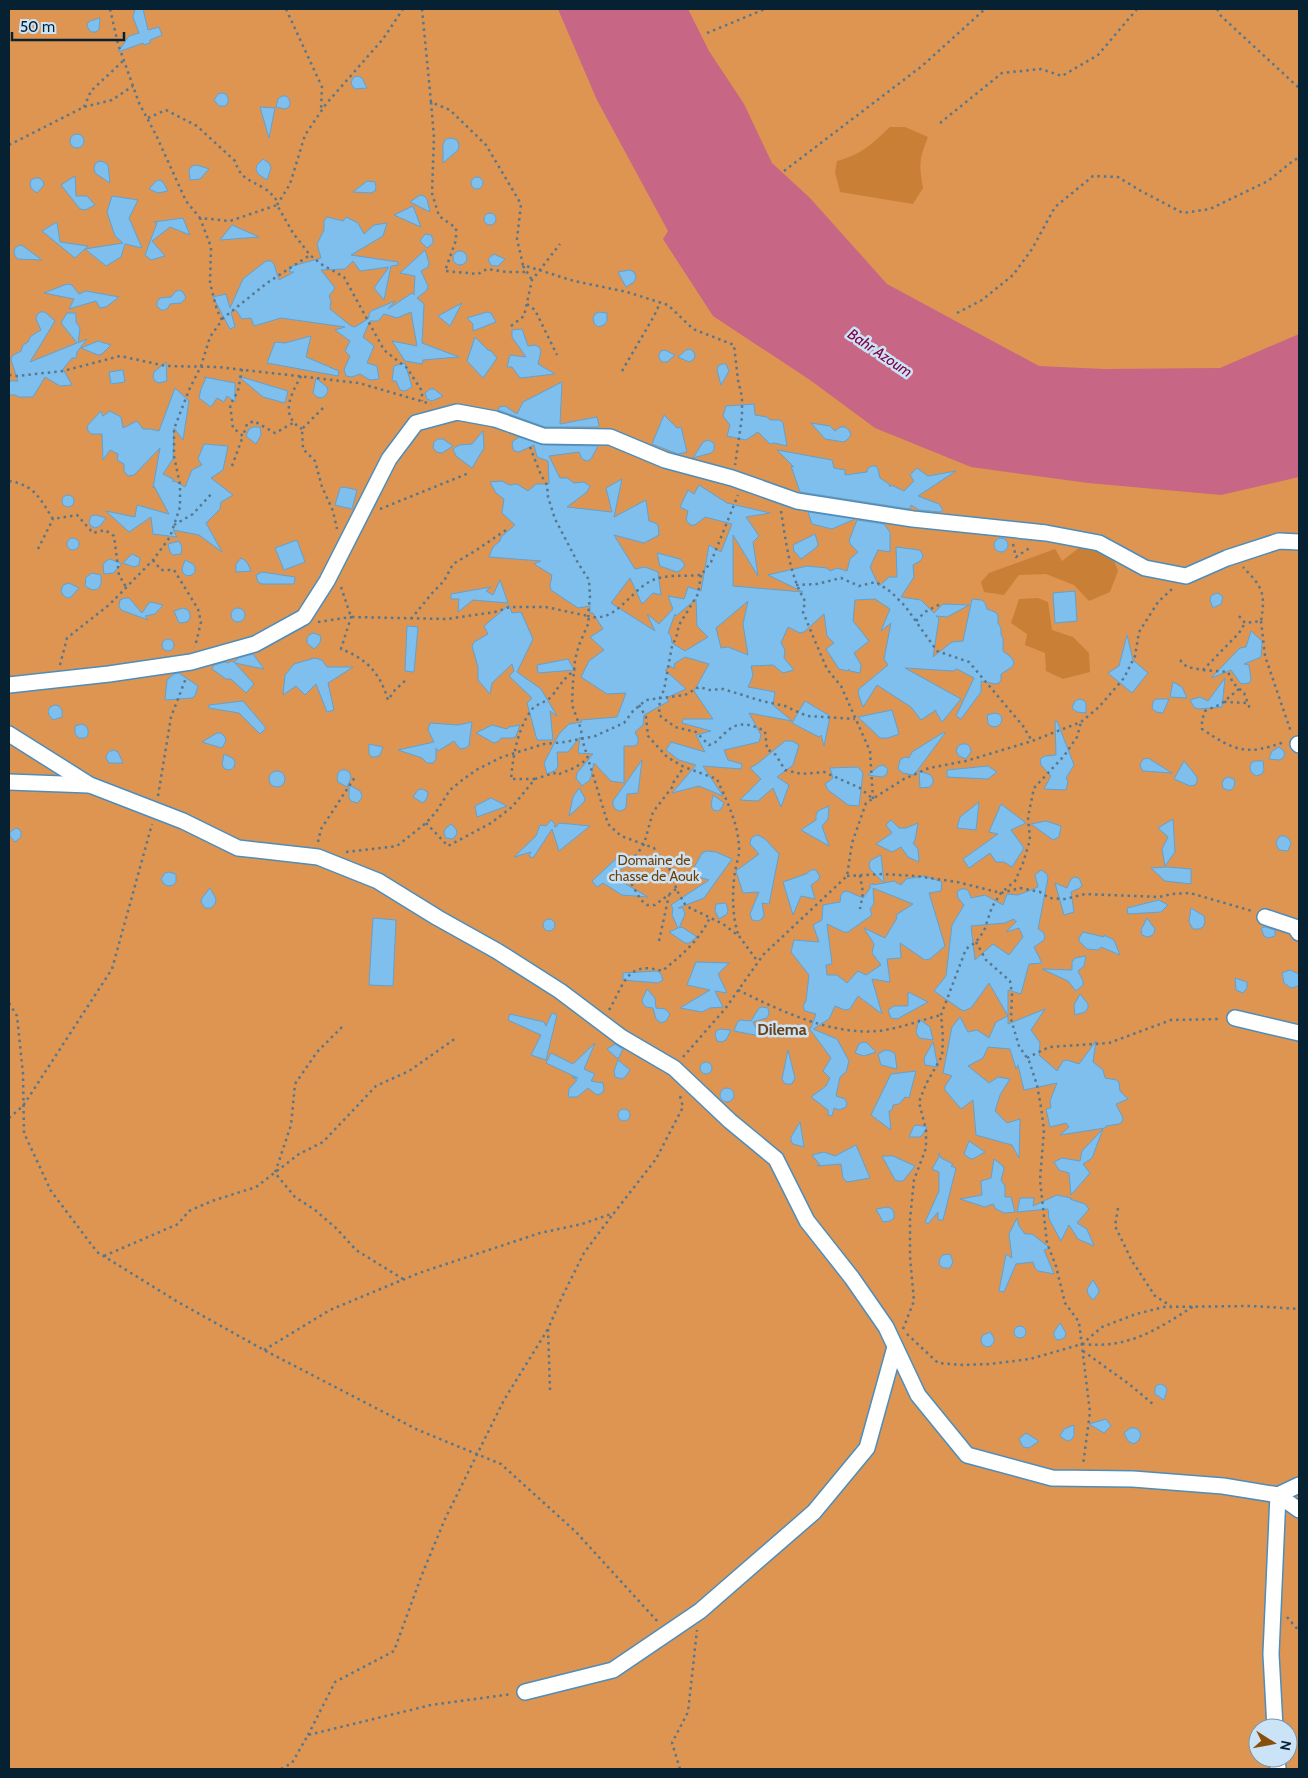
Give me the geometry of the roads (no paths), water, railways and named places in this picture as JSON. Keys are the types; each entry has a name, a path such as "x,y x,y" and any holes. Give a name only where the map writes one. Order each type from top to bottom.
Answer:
{"street":[{"path":"9,685 191,662 254,644 304,617 328,581 389,459 416,423 456,412 495,419 543,436 610,437 665,460 738,480 797,501 861,512 1046,533 1099,544 1145,568 1186,576 1236,555 1279,541 1299,542"},
{"path":"9,734 90,785 183,821 238,848 314,857 378,881 497,951 560,991 621,1036 674,1068 730,1121 776,1159 807,1221 857,1285 886,1327 918,1395 967,1455 1052,1478 1133,1479 1223,1486 1278,1495 1299,1510"},
{"path":"9,782 90,785"},
{"path":"1265,917 1295,927 1299,933"},
{"path":"1235,1018 1299,1033"},
{"path":"526,1692 612,1670 700,1611 814,1512 867,1448 895,1347"},
{"path":"1278,1495 1299,1485"},
{"path":"1274,1718 1271,1654 1278,1495"}],"water":[{"name":"Bahr Azoum","path":"558,9 688,9 709,51 744,104 772,163 810,198 887,284 1039,366 1104,369 1220,368 1299,334 1299,477 1221,495 1088,483 971,467 875,428 810,380 713,316 663,239 668,231 597,100"}],"district":[{"name":"Dilema","path":"782,1029"}],"park label":[{"name":"Domaine de chasse de Aouk","path":"654,868"}]}
